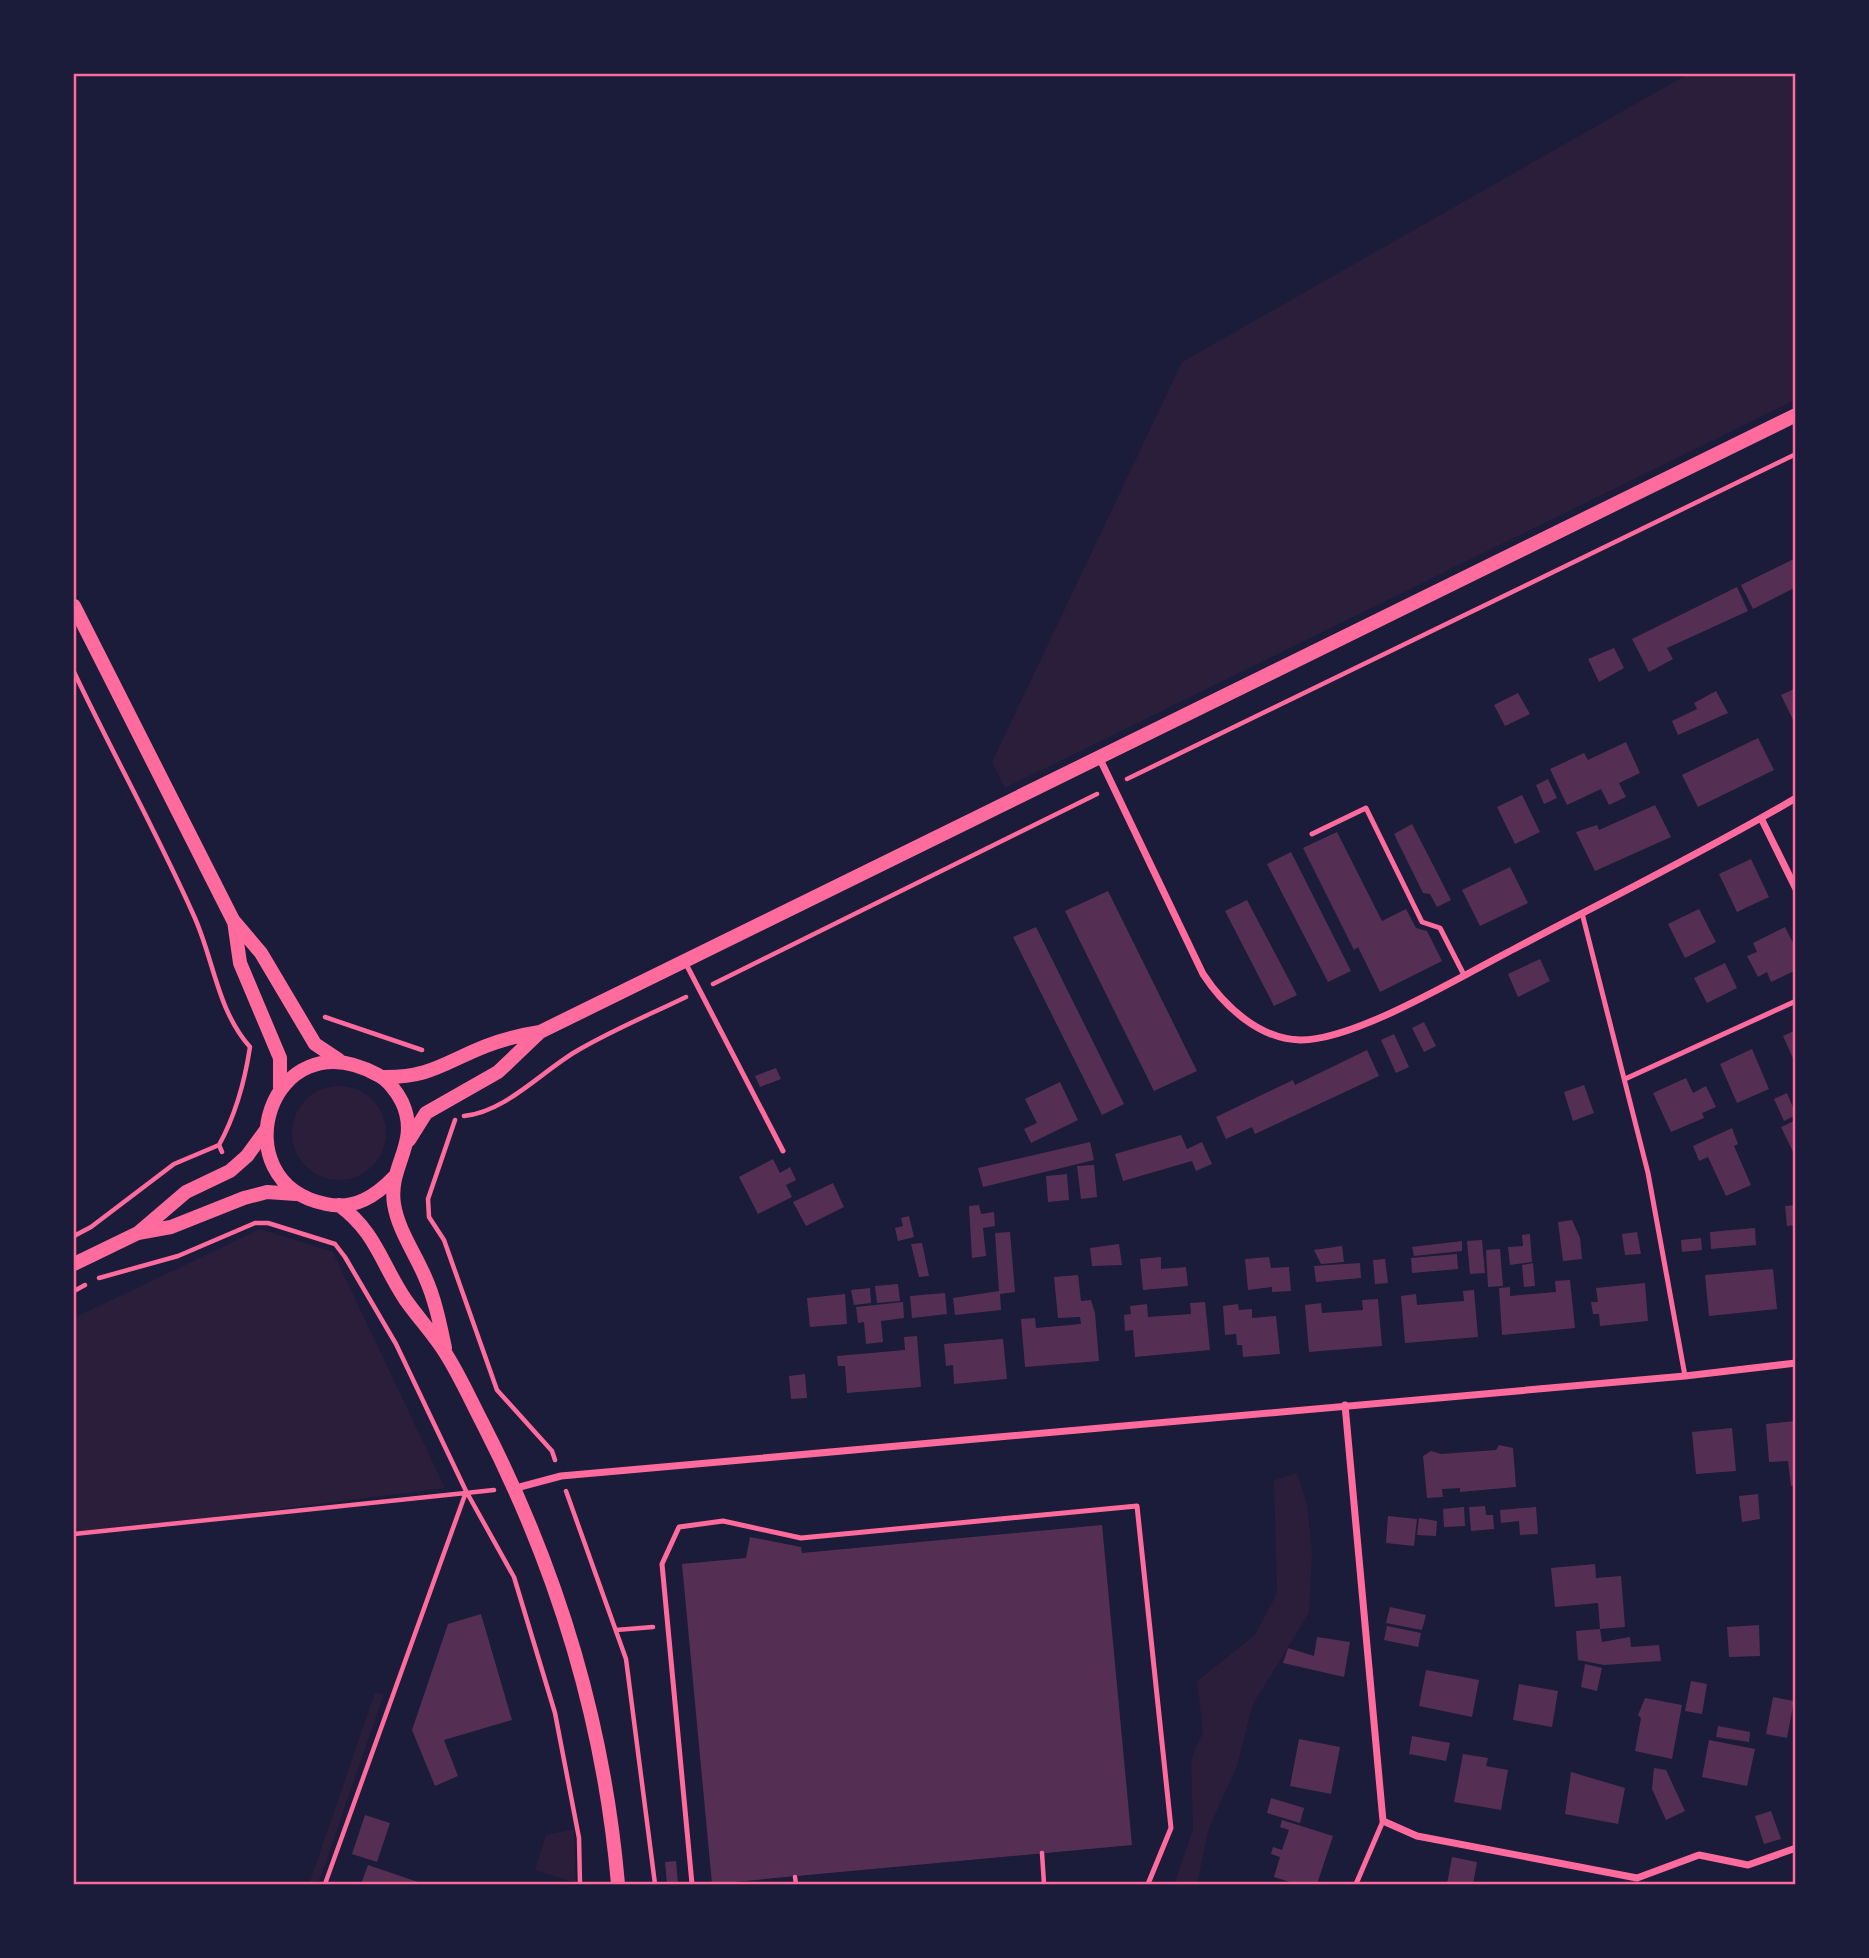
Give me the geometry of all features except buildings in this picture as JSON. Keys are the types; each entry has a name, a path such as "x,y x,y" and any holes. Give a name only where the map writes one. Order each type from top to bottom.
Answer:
{"main road":[{"path":"74,606 233,920 261,953 315,1044 339,1060 382,1077 411,1077 435,1070 485,1046 540,1032 1796,415"},
{"path":"233,920 240,962 280,1058 280,1088"},
{"path":"446,1353 432,1295 402,1230 394,1203 395,1176 409,1140 426,1113 498,1072 540,1032"},
{"path":"339,1060 295,1072 280,1088 273,1099 266,1130 268,1156 278,1176 296,1194 310,1201 339,1205 362,1202 376,1196 395,1176"},
{"path":"382,1077 398,1095 407,1114 409,1140"},
{"path":"74,1264 138,1233 186,1192 230,1171 247,1156 266,1130"},
{"path":"138,1233 172,1227 244,1198 267,1192 296,1194"},
{"path":"339,1205 359,1219 375,1242 397,1287 446,1353 516,1488 559,1596 588,1703 611,1808 618,1885"}],"street":[{"path":"1099,757 1203,974 1220,1000 1269,1033 1299,1040 1327,1037 1357,1027 1464,975 1796,798"},
{"path":"1761,818 1796,889"},
{"path":"516,1488 561,1476 1685,1376 1796,1363"},
{"path":"1345,1405 1383,1821 1417,1836 1637,1878 1699,1855 1748,1865 1796,1848"}],"lane":[{"path":"1312,835 1366,808 1422,922 1440,928 1464,975"},
{"path":"1582,913 1648,1173 1685,1376"},
{"path":"685,962 783,1152"},
{"path":"1625,1079 1796,1001"},
{"path":"692,1885 662,1564 680,1527 723,1521 801,1538 1137,1506 1171,1828 1148,1885"},
{"path":"1356,1885 1383,1821"}],"path":[{"path":"74,672 162,843 196,920 223,1003 238,1034 250,1047 247,1069 227,1130 219,1144 174,1164 91,1227 74,1236"},
{"path":"219,1144 230,1171"},
{"path":"244,1198 255,1223"},
{"path":"74,1291 129,1267 177,1256 255,1223 268,1223 335,1244 396,1344 466,1491 506,1560 524,1604 555,1713 579,1838 580,1885"},
{"path":"74,1534 466,1491 516,1488"},
{"path":"325,1885 466,1491"},
{"path":"616,1630 667,1626"},
{"path":"1042,1853 1045,1885"},
{"path":"795,1877 796,1885"}],"shaded area":[{"path":"1688,74 1795,74 1795,400 1005,788 992,762 1182,362"},
{"path":"339,1086 357,1090 372,1100 382,1115 386,1133 382,1151 372,1166 357,1176 339,1180 321,1176 306,1166 296,1151 292,1133 296,1115 306,1100 321,1090"},
{"path":"260,1229 333,1252 445,1488 74,1535 74,1318"},
{"path":"1297,1473 1307,1503 1312,1552 1309,1613 1253,1704 1237,1766 1209,1828 1197,1884 1174,1884 1193,1830 1191,1759 1203,1732 1197,1681 1255,1635 1277,1593 1274,1480"},
{"path":"375,1693 384,1694 318,1884 309,1884"},
{"path":"574,1829 576,1883 535,1870 546,1835"}]}
